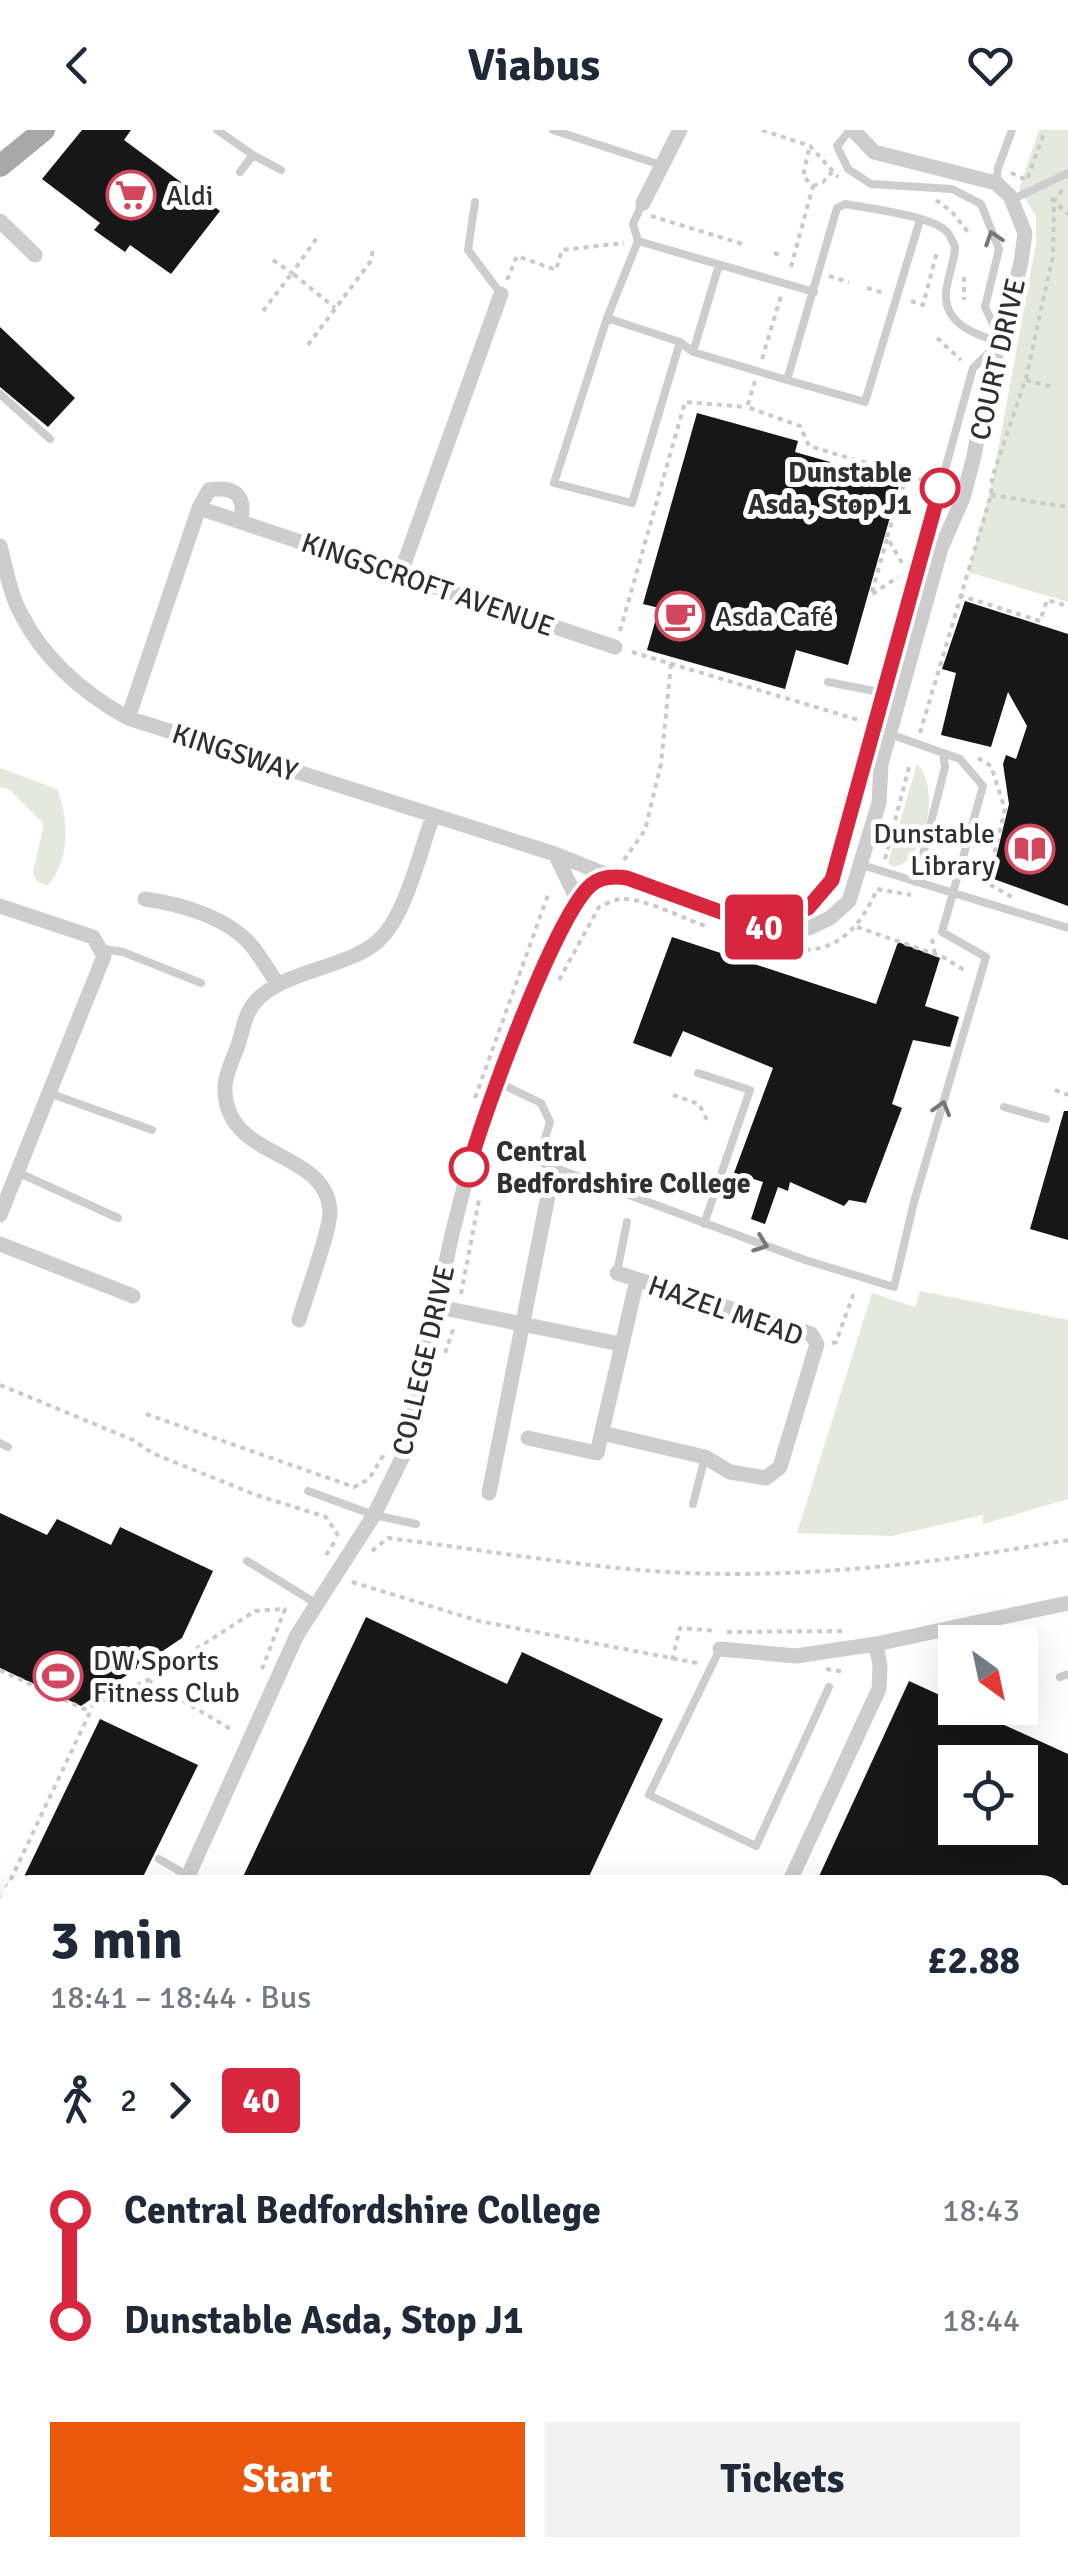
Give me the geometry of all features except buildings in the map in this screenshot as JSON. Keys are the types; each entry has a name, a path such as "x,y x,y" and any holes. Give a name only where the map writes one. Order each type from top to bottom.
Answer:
{"main road":[{"path":"0,152 22,130"},
{"path":"0,166 44,130"}],"street":[{"path":"640,208 680,130"},
{"path":"851,130 874,152 997,176 1010,198"},
{"name":"COURT DRIVE","path":"762,934 808,928 830,918 849,901 862,866 879,803 892,694 941,548 963,498 981,429 990,370 1021,262 1024,234 1010,198"},
{"path":"0,220 35,255"},
{"path":"400,575 501,294"},
{"path":"128,718 208,490 222,488 240,497 244,504 241,520"},
{"name":"KINGSCROFT AVENUE","path":"200,508 615,647"},
{"name":"KINGSWAY","path":"0,546 20,612 48,657 92,698 128,718 616,870"},
{"path":"298,1320 330,1214 325,1190 314,1173 274,1155 245,1134 232,1115 225,1085 249,1009 278,984 356,955 378,942 395,920 434,816"},
{"path":"555,854 577,899 594,882 616,870 762,934"},
{"path":"145,899 173,903 214,920 249,942 278,984"},
{"name":"COLLEGE DRIVE","path":"189,1875 297,1636 374,1515 406,1450 474,1148 547,962 577,899"},
{"path":"0,906 93,938 104,956 0,1215"},
{"path":"489,1493 548,1196"},
{"path":"0,1244 133,1296"},
{"name":"HAZEL MEAD","path":"602,1433 706,1457 730,1472 766,1478 780,1466 817,1344 811,1334 617,1273"},
{"path":"528,1438 597,1453 637,1280"},
{"path":"439,1307 620,1344"},
{"path":"720,1649 796,1656 876,1644 1068,1603"},
{"path":"793,1875 879,1689 876,1644"}],"lane":[{"path":"216,130 280,170"},
{"path":"552,130 661,166"},
{"path":"851,130 837,146 848,169 870,184 952,188 981,204 1000,250 985,307 1001,342"},
{"path":"997,176 1012,130"},
{"path":"240,172 252,155"},
{"path":"1010,198 1068,173"},
{"path":"475,202 468,250 501,294"},
{"path":"787,380 837,208 845,204 944,228 955,246 946,295 949,311 972,334 1001,342"},
{"path":"640,208 632,224 638,242 607,318 554,483 632,503 680,342"},
{"path":"607,318 680,342 693,352 866,402 920,220"},
{"path":"638,242 814,292"},
{"path":"693,352 719,265"},
{"path":"762,934 808,908 832,880 892,694 973,368 1001,342"},
{"path":"0,394 50,439"},
{"path":"828,682 892,694"},
{"path":"515,1153 704,1224 894,1287 914,1202 986,956 942,932 983,786 960,760 890,734"},
{"path":"916,882 944,754"},
{"path":"862,866 1068,928"},
{"path":"99,948 123,952 200,983"},
{"path":"698,1072 750,1090 704,1224"},
{"path":"499,1083 541,1102 550,1122 538,1162"},
{"path":"49,1093 152,1130"},
{"path":"1004,1107 1046,1119"},
{"path":"17,1172 118,1218"},
{"path":"617,1273 626,1222"},
{"path":"693,1504 706,1457"},
{"path":"308,1491 374,1515 416,1524"},
{"path":"246,1561 317,1604"},
{"path":"720,1649 649,1795 756,1846 829,1688"},
{"path":"159,1859 179,1875"}],"path":[{"path":"762,130 810,146 803,176 813,186"},
{"path":"1027,180 1045,130"},
{"path":"813,186 832,172"},
{"path":"997,176 1027,180 1068,214"},
{"path":"792,267 813,186"},
{"path":"919,734 991,495 992,478 1026,380 1053,256 1054,202"},
{"path":"640,208 746,246"},
{"path":"964,233 979,228"},
{"path":"263,310 319,235"},
{"path":"501,294 517,256 556,270 562,250 638,242"},
{"path":"308,345 370,261 373,249"},
{"path":"911,301 923,305 937,252"},
{"path":"774,253 783,256"},
{"path":"273,260 335,308"},
{"path":"826,275 849,282"},
{"path":"867,288 888,294"},
{"path":"762,358 782,294"},
{"path":"938,338 962,362"},
{"path":"1026,380 1050,389"},
{"path":"748,408 755,381"},
{"path":"869,722 615,647 686,402 748,408 800,426 810,446 922,480 904,484 871,595 898,577"},
{"path":"991,495 1068,507"},
{"path":"888,537 902,563"},
{"path":"959,595 1040,621 1047,600 1068,606"},
{"path":"616,870 645,830 661,764 671,664"},
{"path":"977,757 991,766 1005,809 987,883 1013,897"},
{"path":"885,859 910,763"},
{"path":"762,934 797,951 814,950 838,942 856,927 877,888 923,898"},
{"path":"505,1016 549,892"},
{"path":"558,983 599,906 611,902 624,898 722,930"},
{"path":"856,927 943,957 979,979"},
{"path":"1055,1090 1068,1095"},
{"path":"673,1095 699,1104 708,1122"},
{"path":"461,1297 482,1188"},
{"path":"817,1344 836,1342 860,1278"},
{"path":"0,1385 133,1440 152,1453 326,1517 337,1538"},
{"path":"146,1414 343,1482"},
{"path":"366,1556 388,1538 653,1571 759,1572 864,1568 960,1558 1068,1540"},
{"path":"358,1569 350,1582 479,1621 674,1660 680,1628 822,1633 857,1629"},
{"path":"0,1670 84,1709 148,1680 255,1611 285,1609"},
{"path":"148,1680 237,1732"},
{"path":"12,1875 93,1705"}],"shaded area":[{"path":"1039,130 1068,130 1068,602 968,572 992,483 1036,243 1036,216 1019,189"},
{"path":"917,764 928,789 927,822 914,852 893,867 888,863"},
{"path":"0,768 57,789 66,839 60,864 47,886 37,881 33,872 44,824 10,790 0,787"},
{"path":"920,1291 1068,1320 1068,1499 983,1524 983,1515 892,1536 797,1533 872,1293 915,1307"}],"bus line":[{"name":"40","path":"469,1167 547,962 577,899 594,882 612,876 627,878 765,928 808,908 832,880 940,488"}],"place":[{"name":"Aldi","path":"131,195"},
{"name":"Dunstable Asda, Stop J1","path":"940,488"},
{"name":"Asda Café","path":"680,616"},
{"name":"Dunstable Library","path":"1030,849"},
{"name":"Central Bedfordshire College","path":"469,1167"},
{"name":"DW Sports Fitness Club","path":"58,1676"}]}
